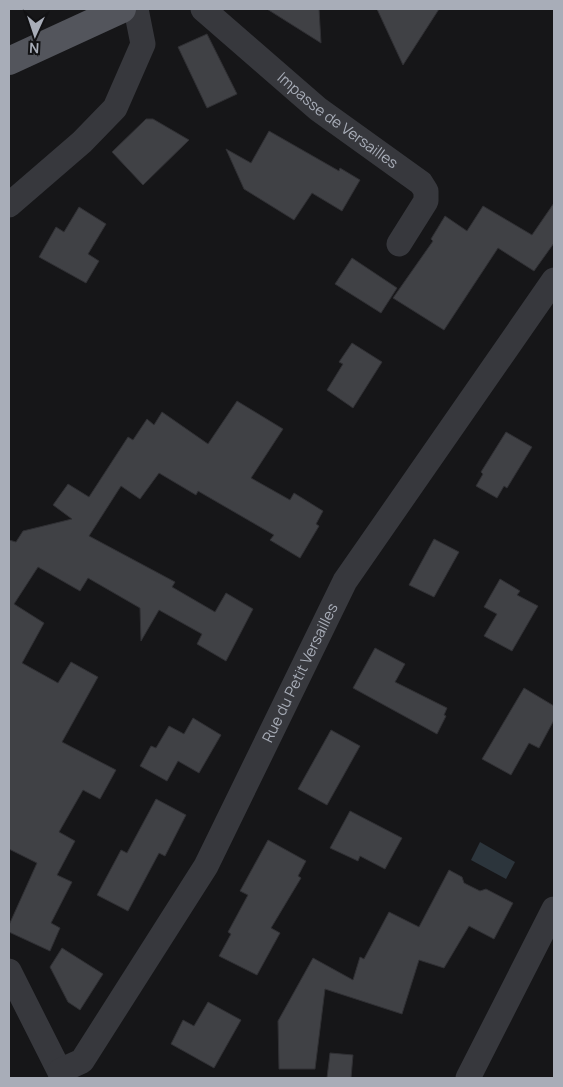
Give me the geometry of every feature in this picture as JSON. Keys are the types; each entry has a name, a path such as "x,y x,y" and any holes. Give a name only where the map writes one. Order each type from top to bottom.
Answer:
{"main road":[{"path":"9,60 122,9"}],"street":[{"path":"9,205 82,142 115,108 142,44 136,9"},
{"name":"Impasse de Versailles","path":"203,9 318,109 420,183 426,192 426,201 399,244"},
{"name":"Rue du Petit Versailles","path":"62,1074 82,1062 206,866 345,581 554,280"},
{"path":"468,1078 554,909"},
{"path":"9,972 62,1074"}],"shaded area":[{"path":"480,842 515,862 506,879 471,860"}],"building":[{"path":"267,9 319,9 321,43"},
{"path":"377,9 439,9 403,65"},
{"path":"207,34 237,94 207,108 178,47"},
{"path":"146,119 153,119 189,140 143,185 112,152"},
{"path":"269,131 339,171 340,168 360,180 342,211 312,193 294,220 244,189 226,149 251,163"},
{"path":"554,203 554,243 534,271 498,248 444,330 393,298 433,241 431,239 445,216 467,231 483,206 532,235"},
{"path":"79,207 106,224 88,254 99,261 86,283 39,257 56,227 64,232"},
{"path":"352,258 397,288 381,313 335,284"},
{"path":"352,343 382,362 353,408 327,390 343,364 339,362"},
{"path":"237,401 283,429 251,478 290,500 294,493 323,511 316,524 319,526 300,558 270,540 274,535 198,491 196,495 159,473 140,499 121,486 89,536 175,582 172,587 215,612 226,593 253,609 226,661 197,644 202,634 159,610 141,641 140,608 88,578 80,591 38,567 14,604 44,623 22,663 58,683 71,662 98,677 62,742 116,770 100,799 83,790 59,832 75,841 57,875 72,882 51,923 60,928 50,951 9,932 9,925 37,863 9,849 9,540 16,542 23,531 72,519 53,505 68,484 89,497 128,437 133,440 147,419 154,425 162,412 208,444"},
{"path":"506,432 532,447 507,488 504,486 497,498 476,486 483,474 481,472"},
{"path":"434,539 459,552 434,597 409,585"},
{"path":"500,579 520,591 517,595 538,606 512,651 484,636 497,614 484,607"},
{"path":"375,648 405,664 395,682 447,708 444,715 446,716 437,734 353,688"},
{"path":"524,688 554,706 554,720 539,748 529,743 511,775 482,759"},
{"path":"193,718 221,735 199,773 178,761 167,781 140,766 151,746 156,748 169,726 184,734"},
{"path":"331,730 360,746 327,805 298,789"},
{"path":"156,799 186,815 165,856 159,853 128,911 97,895 121,850 127,853"},
{"path":"350,811 402,838 385,869 360,856 358,861 330,848"},
{"path":"268,840 306,861 298,876 301,878 271,928 280,933 257,975 219,956 231,934 228,932 248,895 240,891"},
{"path":"449,870 462,877 464,883 480,891 486,889 513,903 494,939 469,926 444,968 419,960 402,1014 325,989 315,1069 279,1069 278,1021 313,958 353,980 360,957 364,959 389,912 419,927"},
{"path":"62,948 103,974 80,1010 68,1002 50,967"},
{"path":"208,1002 241,1020 214,1068 171,1044 183,1020 194,1026"},
{"path":"330,1053 353,1055 351,1078 327,1078"}]}
